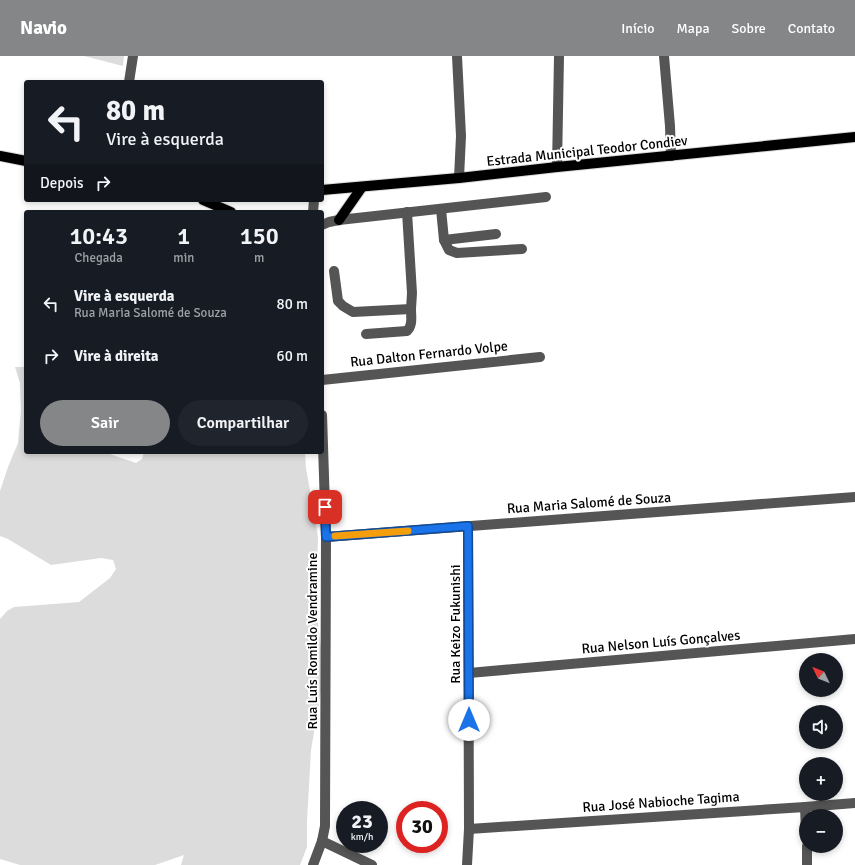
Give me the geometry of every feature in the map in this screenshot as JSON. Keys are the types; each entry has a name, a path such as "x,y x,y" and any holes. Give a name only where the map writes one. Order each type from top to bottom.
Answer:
{"main road":[{"name":"Estrada Municipal Teodor Condiev","path":"324,190 459,178 855,137"},
{"path":"0,156 24,161"},
{"path":"339,220 362,187"},
{"path":"208,202 226,210"}],"street":[{"path":"129,80 133,56"},
{"path":"457,56 461,136 459,178"},
{"path":"557,167 559,56"},
{"path":"664,56 671,156"},
{"path":"324,224 339,220 546,197"},
{"path":"440,209 444,240 449,250 457,253 522,249"},
{"path":"366,334 407,331 410,328 412,293 407,212"},
{"path":"444,240 496,234"},
{"path":"334,271 338,301 353,312 411,310"},
{"name":"Rua Dalton Fernardo Volpe","path":"324,380 540,357"},
{"name":"Rua Luís Romildo Vendramine","path":"313,865 322,841 325,826 326,797 326,537 323,454"},
{"name":"Rua Maria Salomé de Souza","path":"326,537 855,497"},
{"name":"Rua Keizo Fukunishi","path":"467,865 469,829 468,526"},
{"name":"Rua Nelson Luís Gonçalves","path":"469,673 855,639"},
{"name":"Rua José Nabioche Tagima","path":"469,829 855,803"},
{"path":"322,841 372,865"},
{"path":"807,853 808,865"}],"shaded area":[{"path":"84,56 124,56 123,66"},
{"path":"15,367 24,367 24,454 110,454 136,463 142,459 143,454 305,454 306,468 318,537 316,607 324,673 311,750 307,847 300,865 181,865 184,855 155,865 20,865 0,859 0,619 7,611 14,607 79,602 110,578 116,569 113,560 101,558 51,565 8,539 0,536 0,491 18,443 21,411 20,383"}],"slow traffic":[{"path":"335,536 408,531"}],"route":[{"path":"325,507 326,537 468,526 469,720"}]}
